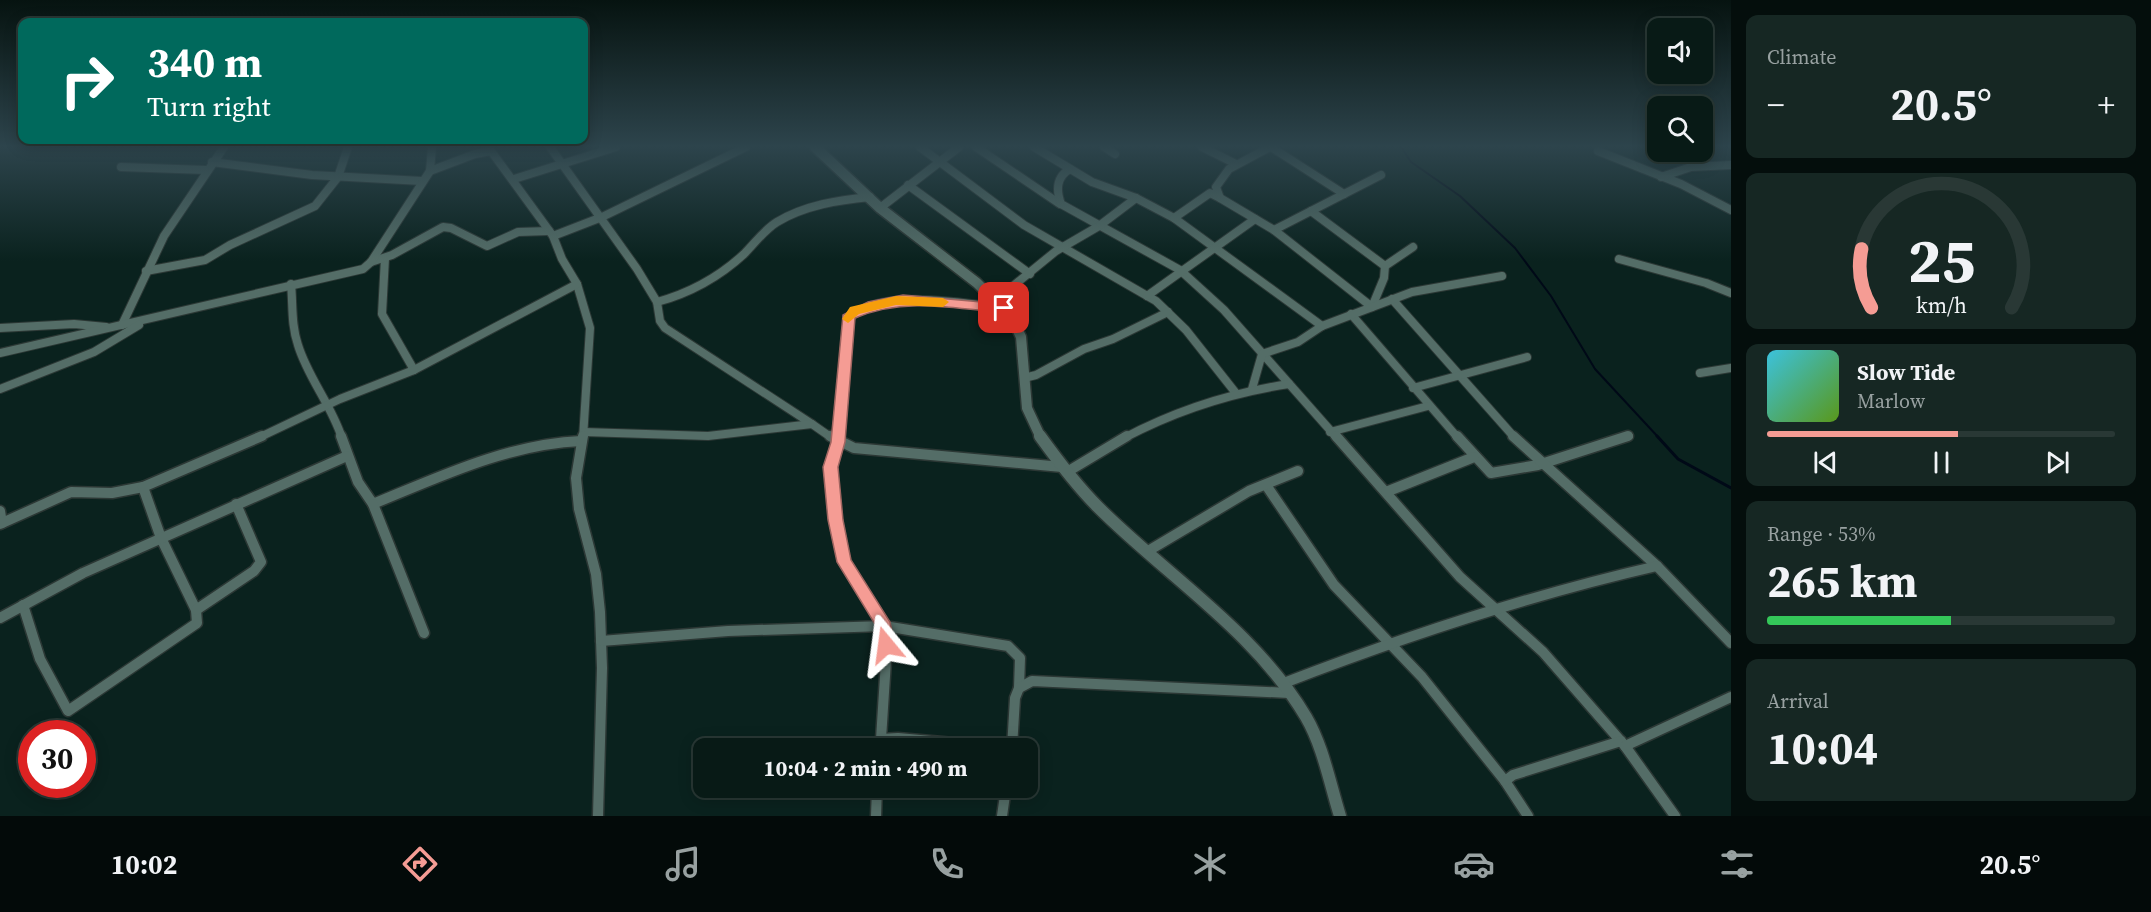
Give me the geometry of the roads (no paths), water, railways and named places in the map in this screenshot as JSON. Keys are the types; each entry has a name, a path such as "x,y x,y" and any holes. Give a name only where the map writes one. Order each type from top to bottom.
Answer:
{"street":[{"path":"122,325 164,236 196,185"},
{"path":"146,271 205,260 230,245 315,206 332,185"},
{"path":"0,353 144,322 291,284 363,269 371,262 419,185"},
{"path":"518,185 551,234 577,284 590,328 577,494 596,574 601,641 598,816"},
{"path":"579,185 657,302 660,321 671,333 838,442 864,449 1064,470 1172,413 1235,392 1289,384"},
{"path":"371,262 385,258 446,226 487,246 518,232 551,234 602,217 668,185"},
{"path":"857,185 880,208 1000,304 1021,337 1024,378 1031,421 1064,470 1098,507 1220,616 1270,665 1306,718 1317,742 1340,816"},
{"path":"880,208 908,185"},
{"path":"908,185 1030,274"},
{"path":"967,185 993,205 1063,249 1147,296 1168,312 1205,352 1235,392"},
{"path":"1033,185 1099,226 1180,270 1243,329 1330,432 1460,577 1543,652 1623,744 1676,816"},
{"path":"1058,185 1061,204"},
{"path":"1101,185 1137,198 1174,218 1322,326"},
{"path":"1218,185 1216,187 1220,198"},
{"path":"1330,185 1344,194"},
{"path":"1275,230 1361,185"},
{"path":"1678,185 1731,210"},
{"path":"1174,218 1210,193 1275,230 1372,307"},
{"path":"657,302 683,295 712,279 740,259 766,230 784,218 837,202 870,197"},
{"path":"880,738 886,645 884,626 848,570 841,553 831,481 831,467 838,442 848,320 851,312 903,300 1000,304 1056,251 1099,226 1137,198"},
{"path":"1311,211 1385,266"},
{"path":"1147,296 1180,270 1215,249 1255,219"},
{"path":"1385,266 1413,247"},
{"path":"385,258 382,314 414,370"},
{"path":"1619,259 1706,283 1731,293"},
{"path":"1372,307 1384,278 1385,266"},
{"path":"1262,354 1298,342 1322,326 1392,299 1454,283 1502,276"},
{"path":"291,284 292,315 297,342 312,379 330,405 347,456 362,489 373,504 424,633"},
{"path":"0,511 1,524 71,492 112,494 143,487 414,370 577,284"},
{"path":"1392,299 1514,437 1658,566 1731,643"},
{"path":"1024,378 1044,372 1084,349 1113,339 1168,312"},
{"path":"1351,314 1428,406 1489,471 1497,473 1544,463 1629,436"},
{"path":"0,389 99,350 144,322"},
{"path":"0,328 74,324 109,328"},
{"path":"1252,389 1262,354"},
{"path":"1413,388 1527,357"},
{"path":"1700,373 1731,368"},
{"path":"1330,432 1428,406"},
{"path":"373,504 475,464 554,442 629,431 708,436 812,424"},
{"path":"0,618 83,573 347,456"},
{"path":"1386,492 1474,457"},
{"path":"1148,551 1249,491 1298,471"},
{"path":"1266,485 1334,585 1390,642 1441,700 1505,781 1528,816"},
{"path":"23,605 40,659 68,711 195,627 198,619 196,610 161,538 143,487"},
{"path":"196,610 254,571 261,562 236,504"},
{"path":"1019,688 1032,681 1045,681 1286,688 1390,642 1583,583 1658,566"},
{"path":"601,641 739,631 884,626 1013,648 1022,660 1011,738"},
{"path":"1505,781 1513,775 1623,744 1731,697"},
{"path":"876,816 877,798"},
{"path":"1002,816 1005,798"}],"waterway":[{"path":"1444,185 1460,196 1515,248 1551,296 1595,369 1659,438"},
{"path":"1657,436 1678,459 1731,488"}]}
